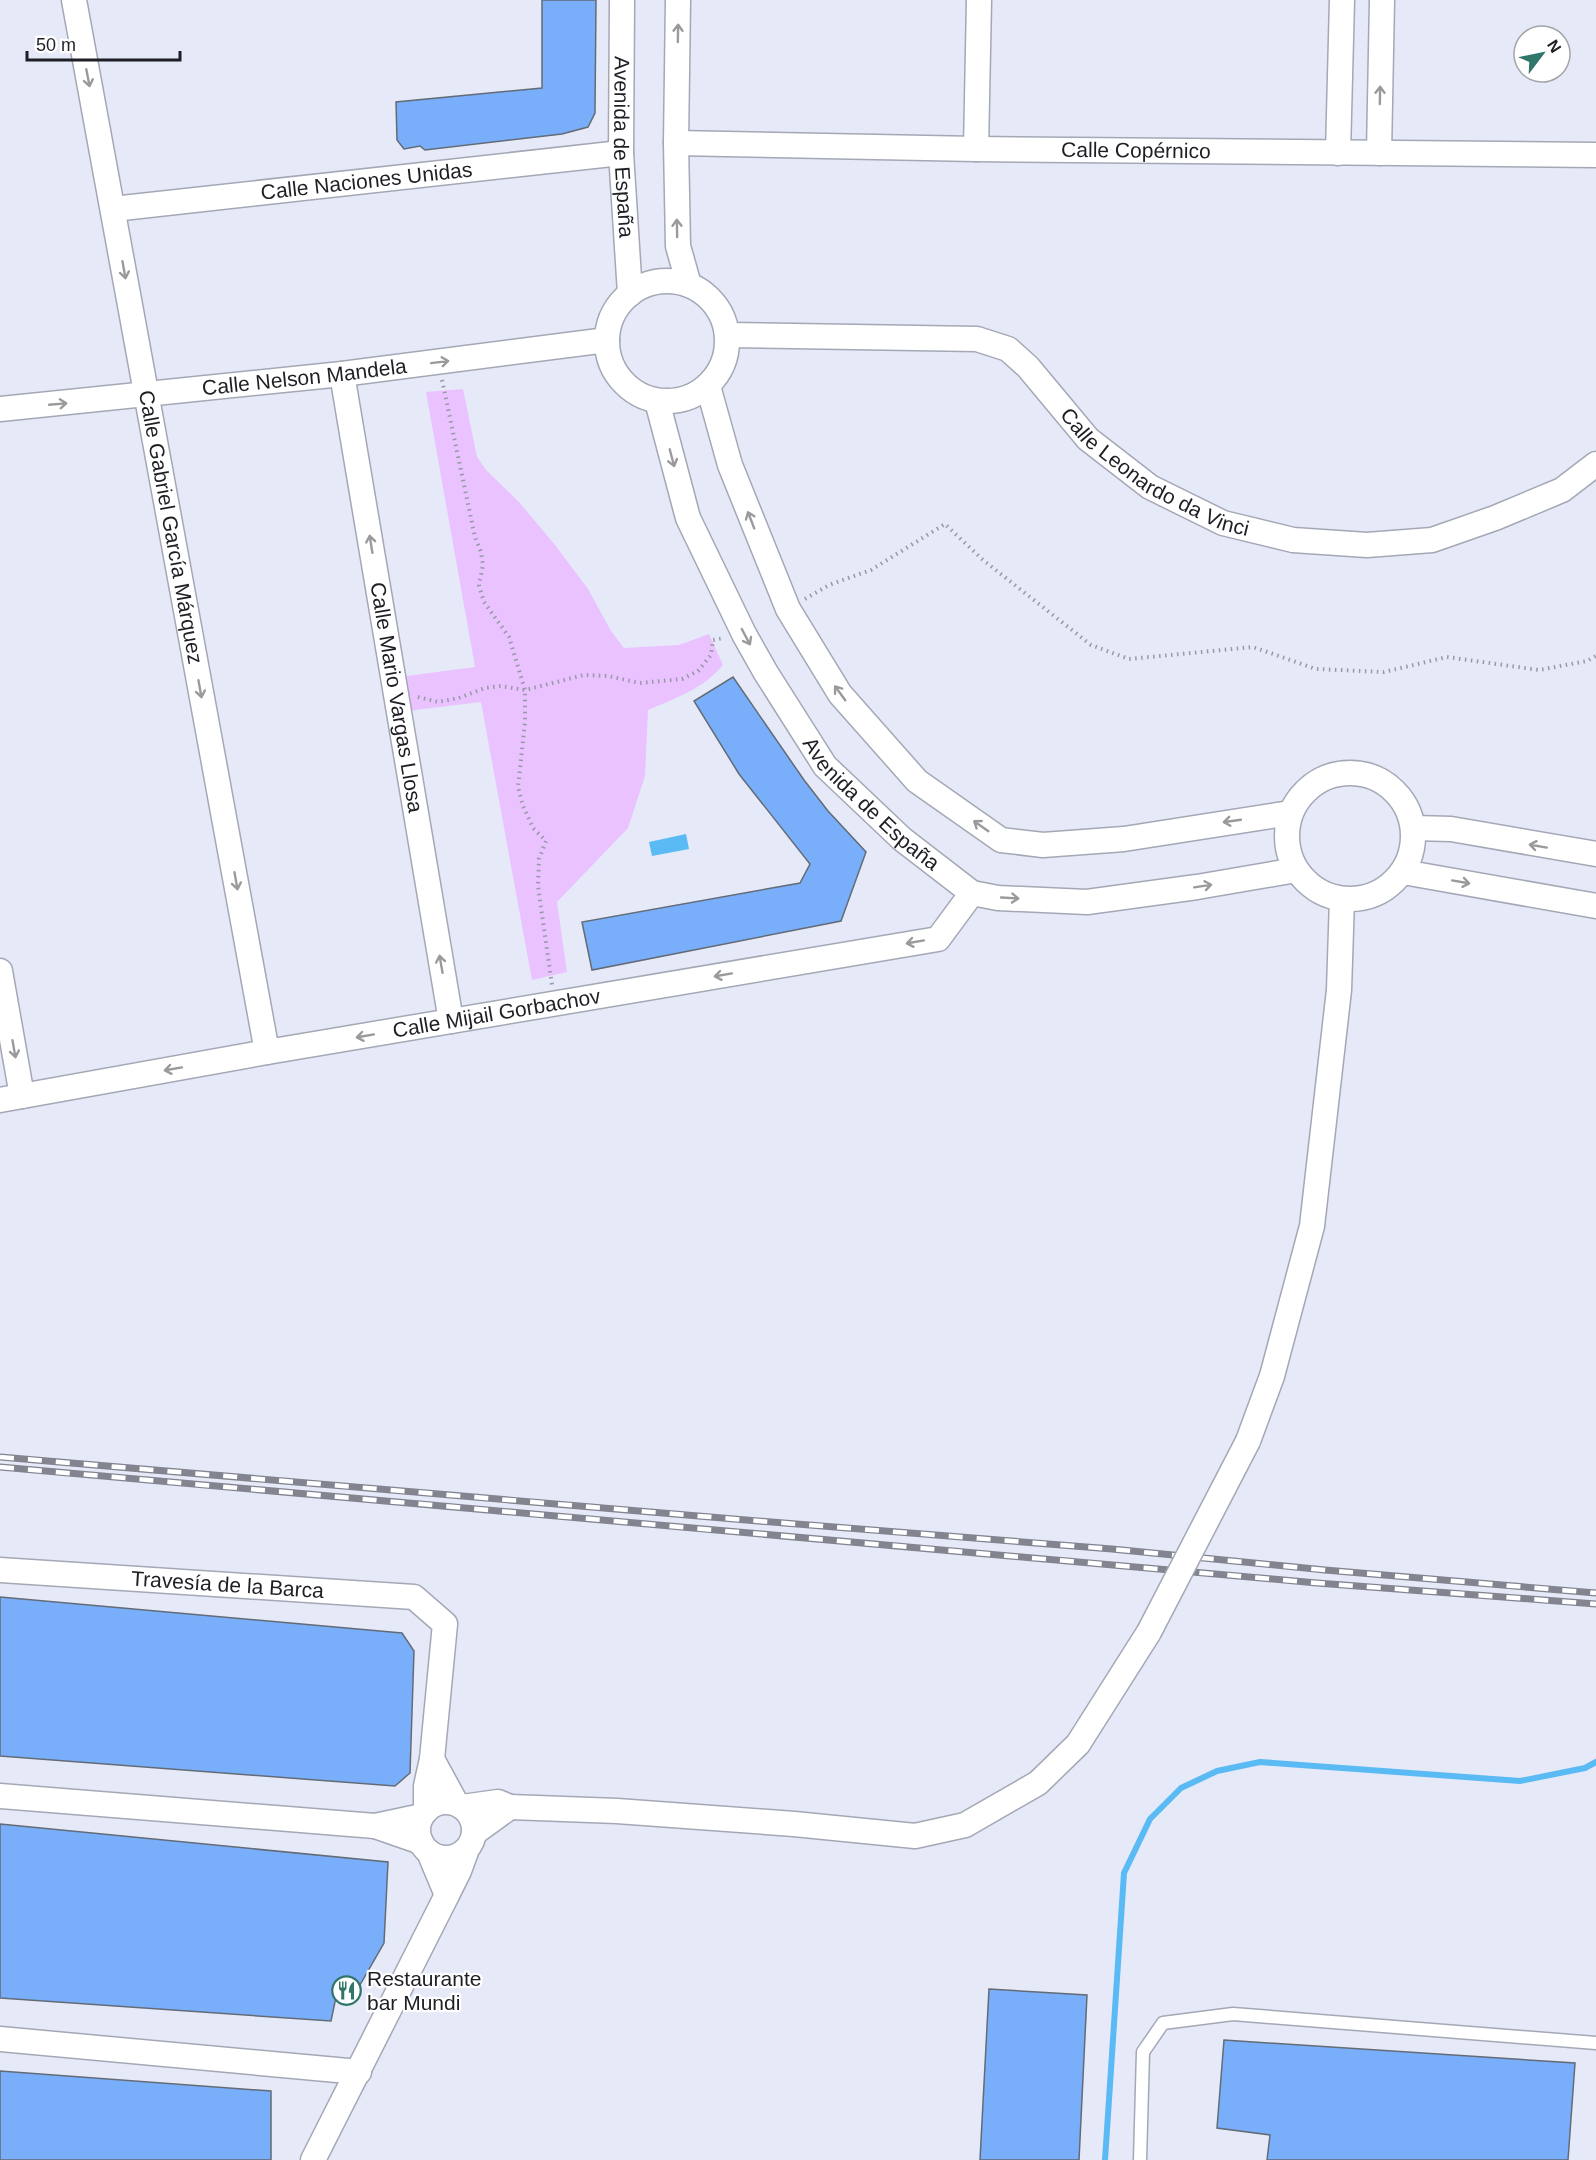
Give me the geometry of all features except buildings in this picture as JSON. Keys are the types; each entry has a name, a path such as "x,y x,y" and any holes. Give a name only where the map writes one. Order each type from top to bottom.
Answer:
{"street":[{"name":"Calle Gabriel García Márquez","path":"74,0 267,1052"},
{"name":"Avenida de España","path":"622,0 621,153 630,294"},
{"path":"678,0 676,143 678,246 689,285"},
{"path":"976,149 979,0"},
{"path":"1338,153 1342,0"},
{"path":"1379,153 1382,0"},
{"name":"Calle Copérnico","path":"676,143 976,149 1596,155"},
{"name":"Calle Naciones Unidas","path":"113,209 621,153"},
{"path":"669,281 689,285 704,293 716,305 723,319 727,335 726,354 720,371 708,386 684,399 657,401 641,396 627,386 616,373 609,357 607,340 610,323 618,306 630,294 648,284 669,281"},
{"name":"Calle Leonardo da Vinci","path":"727,335 977,339 1008,350 1028,367 1088,440 1150,487 1223,523 1293,540 1367,545 1432,540 1495,518 1562,490 1596,464"},
{"name":"Calle Nelson Mandela","path":"0,409 342,374 607,340"},
{"name":"Calle Mario Vargas Llosa","path":"342,374 451,1022"},
{"path":"708,386 730,465 788,609 840,694 917,781 1000,840 1043,845 1124,838 1290,813"},
{"name":"Avenida de España","path":"657,401 688,518 744,634 825,766 902,839 972,894"},
{"path":"1358,772 1378,778 1396,791 1408,808 1414,828 1414,844 1403,872 1389,887 1370,897 1342,899 1329,896 1310,886 1296,870 1288,852 1287,832 1290,813 1301,795 1317,781 1337,773 1358,772"},
{"path":"1414,828 1451,829 1596,854"},
{"path":"972,894 1087,902 1197,887 1296,870"},
{"path":"1403,872 1596,906"},
{"name":"Calle Mijail Gorbachov","path":"11,1098 267,1052 938,939 972,894"},
{"path":"375,1826 424,1814 439,1803 448,1802 459,1805 498,1802 510,1807 652,1813 915,1836 965,1825 1038,1783 1078,1744 1149,1632 1248,1441 1272,1376 1312,1226 1339,990 1342,899"},
{"path":"0,971 11,1098"},
{"name":"Travesía de la Barca","path":"0,1570 414,1597 445,1624 432,1759"},
{"path":"313,2160 459,1871 471,1841 471,1816 459,1805 432,1759"},
{"path":"432,1759 426,1786 424,1814 418,1832 447,1895"},
{"path":"0,1796 375,1826 425,1847 443,1858 452,1858 510,1807"},
{"path":"0,2039 359,2072"}],"lane":[{"path":"1140,2160 1143,2052 1163,2023 1233,2014 1596,2043"}],"path":[{"path":"438,362 475,537 481,552 483,565 479,585 484,602 509,637 525,690 525,722 518,787 532,828 546,841 538,859 538,886 554,1004"},
{"path":"788,609 829,585 871,570 945,524 983,560 1091,645 1129,659 1253,647 1316,669 1384,672 1447,657 1539,670 1587,661 1596,656"},
{"path":"396,698 416,697 438,702 459,698 485,688 501,686 525,690 584,675 608,676 640,683 682,679 698,671 711,655 713,640 744,634"}],"shaded area":[{"path":"463,389 477,457 487,471 519,502 555,545 588,589 611,631 624,648 679,645 709,634 723,665 698,687 648,710 645,776 628,828 557,902 567,972 532,980 481,702 407,711 399,677 475,667 426,392"}],"water":[{"path":"686,834 689,849 652,856 649,842"}],"waterway":[{"path":"1105,2160 1124,1873 1150,1819 1181,1788 1217,1771 1260,1762 1520,1781 1585,1768 1596,1762"}],"railway":[{"path":"0,1457 1112,1549 1596,1593"},
{"path":"0,1467 1317,1583 1596,1604"}],"place":[{"name":"Restaurante bar Mundi","path":"346,1991"}]}
